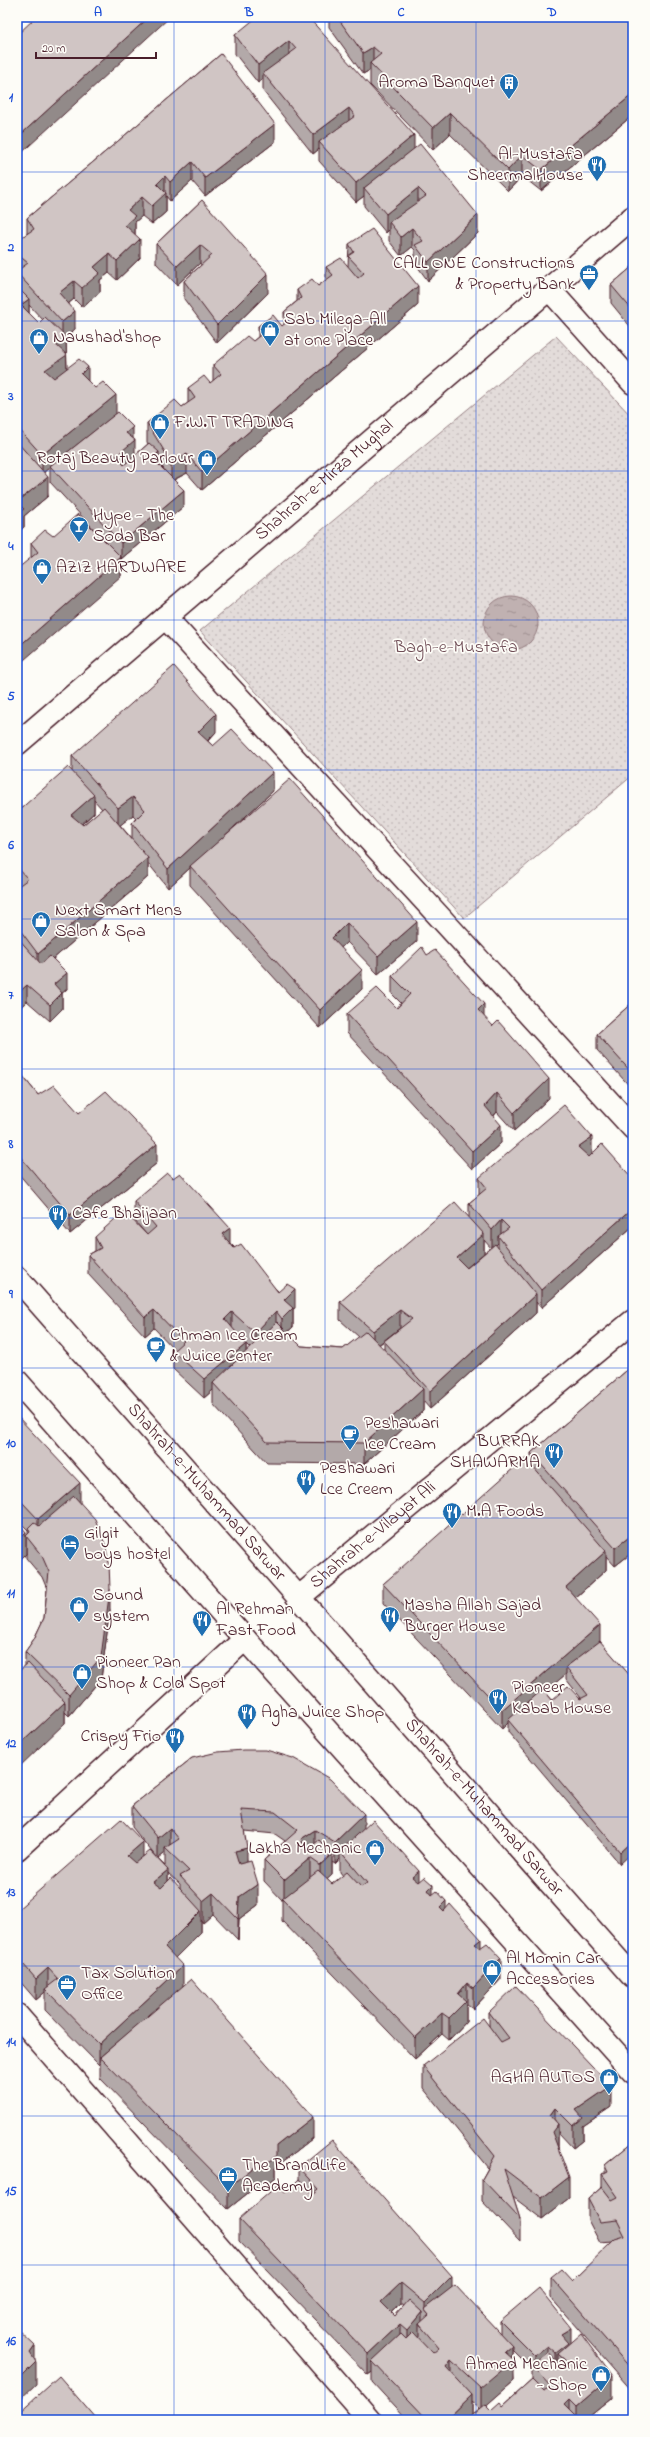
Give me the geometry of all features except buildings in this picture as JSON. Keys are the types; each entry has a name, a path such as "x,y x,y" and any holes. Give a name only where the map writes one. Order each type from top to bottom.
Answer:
{"street":[{"name":"Shahrah-e-Mirza Mughal","path":"17,744 633,217"},
{"path":"549,289 633,383"},
{"path":"166,617 633,1128"},
{"name":"Shahrah-e-Muhammad Sarwar","path":"17,1278 633,1977"},
{"name":"Shahrah-e-Vilayat Ali","path":"298,1598 633,1322"},
{"path":"17,1381 245,1639 633,2072"},
{"path":"17,1849 245,1639"},
{"path":"17,2015 370,2420"}],"green space":[{"name":"Bagh-e-Mustafa","path":"556,336 633,418 633,775 464,918 200,631"}],"water":[{"path":"511,596 521,598 530,604 536,613 538,623 536,633 530,642 521,648 511,650 501,648 492,642 486,633 484,623 486,613 492,604 501,598"}],"place":[{"name":"Aroma Banquet","path":"509,100"},
{"name":"Al-Mustafa SheermalHouse","path":"597,182"},
{"name":"CALL ONE Constructions & Property Bank","path":"589,291"},
{"name":"Sab Milega-All at one Place","path":"270,347"},
{"name":"Naushad'shop","path":"39,355"},
{"name":"F.W.T TRADING","path":"160,440"},
{"name":"Rotaj Beauty Parlour","path":"207,476"},
{"name":"Hype - The Soda Bar","path":"79,543"},
{"name":"AZIZ HARDWARE","path":"42,585"},
{"name":"Next Smart Mens Salon & Spa","path":"41,938"},
{"name":"Cafe Bhaijaan","path":"58,1231"},
{"name":"Chman Ice Cream & Juice Center","path":"156,1363"},
{"name":"Peshawari Ice Cream","path":"350,1451"},
{"name":"BURRAK SHAWARMA","path":"554,1469"},
{"name":"Peshawari Lce Creem","path":"306,1496"},
{"name":"M.A Foods","path":"452,1529"},
{"name":"Gilgit boys hostel","path":"70,1561"},
{"name":"Sound system","path":"79,1623"},
{"name":"Masha Allah Sajad Burger House","path":"390,1633"},
{"name":"Al Rehman Fast Food","path":"202,1637"},
{"name":"Pioneer Pan Shop & Cold Spot","path":"82,1690"},
{"name":"Pioneer Kabab House","path":"498,1715"},
{"name":"Agha Juice Shop","path":"247,1730"},
{"name":"Crispy Frio","path":"175,1754"},
{"name":"Lakha Mechanic","path":"375,1866"},
{"name":"Al Momin Car Accessories","path":"492,1986"},
{"name":"Tax Solution Office","path":"67,2001"},
{"name":"AGHA AUTOS","path":"609,2095"},
{"name":"The BrandLife Academy","path":"228,2193"},
{"name":"Ahmed Mechanic - Shop","path":"601,2392"}]}
